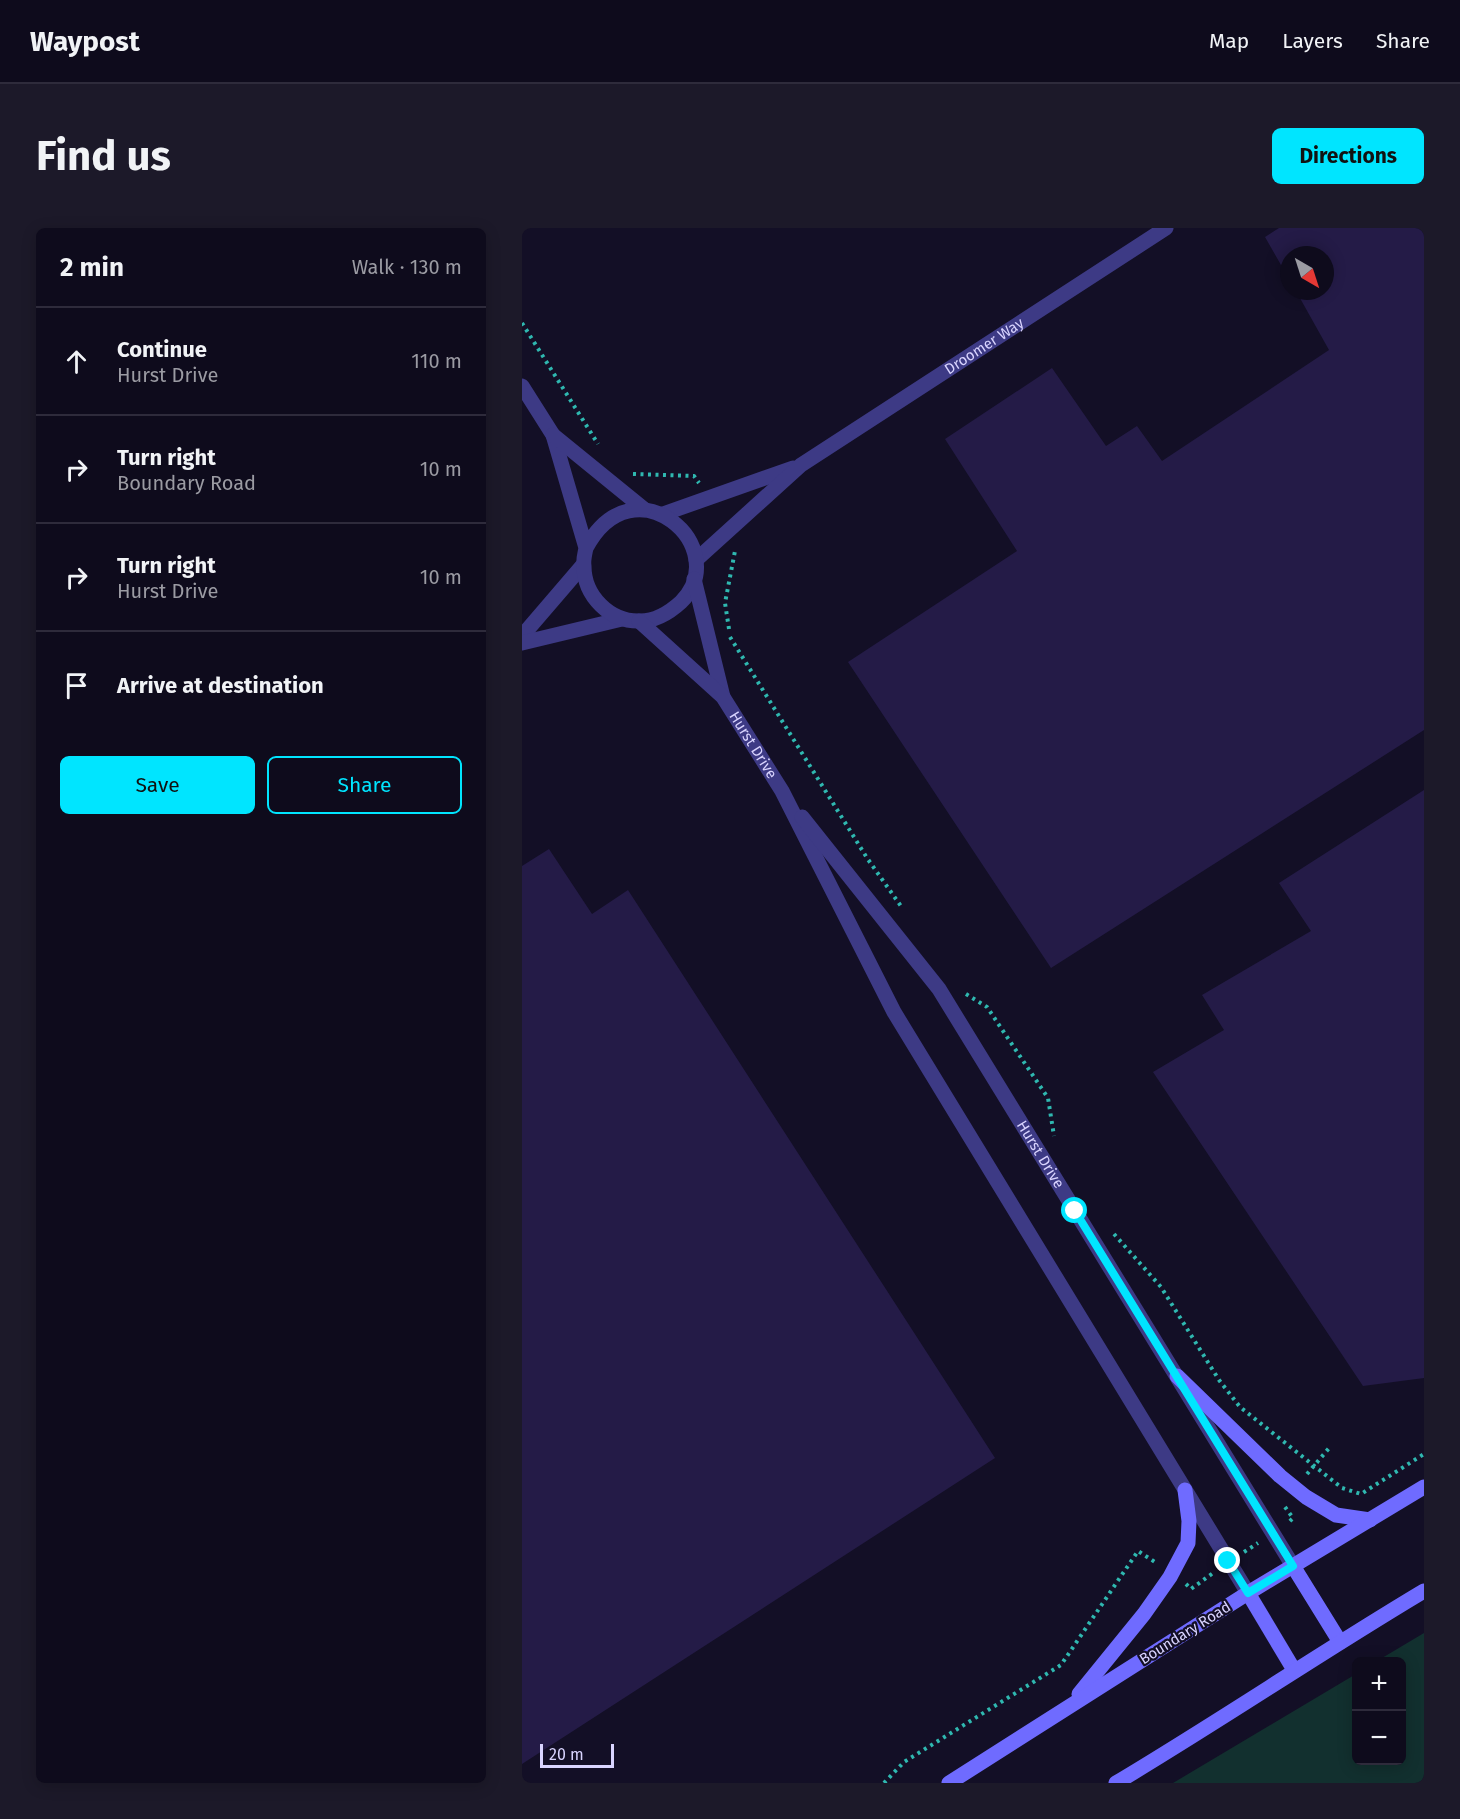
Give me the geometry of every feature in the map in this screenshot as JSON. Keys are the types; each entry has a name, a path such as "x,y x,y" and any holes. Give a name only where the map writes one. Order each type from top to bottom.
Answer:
{"main road":[{"path":"1177,1376 1280,1476 1306,1497 1336,1515 1370,1520"},
{"name":"Boundary Road","path":"949,1783 1248,1593 1424,1486"},
{"path":"1069,1706 1144,1614 1170,1577 1188,1543 1189,1521 1185,1490"},
{"path":"1293,1566 1340,1642"},
{"path":"1116,1783 1424,1591"},
{"path":"1248,1593 1294,1670"}],"street":[{"name":"Droomer Way","path":"801,465 1166,228"},
{"path":"522,386 553,435 586,548"},
{"path":"553,435 644,509"},
{"path":"663,514 801,465"},
{"path":"696,560 801,465"},
{"path":"644,509 663,514 679,525 690,541 696,560 694,579 686,597 672,611 656,619 639,621 622,619 606,611 594,598 586,582 584,565 586,548 594,532 607,520 625,511 644,509"},
{"path":"522,636 584,565"},
{"path":"694,579 723,697"},
{"path":"522,644 622,619"},
{"path":"639,621 723,697"},
{"name":"Hurst Drive","path":"723,697 782,791 894,1012 1248,1593"},
{"name":"Hurst Drive","path":"782,791 939,989 1293,1566"}],"path":[{"path":"522,323 596,443 603,450"},
{"path":"624,470 632,474 694,476 708,498"},
{"path":"729,529 737,542 725,603 729,636 867,858 908,915"},
{"path":"961,991 987,1007 1048,1098 1055,1142"},
{"path":"1109,1228 1161,1287 1218,1380 1240,1407 1342,1488 1361,1494 1424,1454"}],"green space":[{"path":"1424,1633 1424,1783 1173,1783 1352,1676 1352,1765 1406,1765 1406,1657 1384,1657"}],"building":[{"path":"1279,228 1424,228 1424,730 1051,968 848,662 1017,551 945,439 1052,368 1106,446 1137,426 1162,461 1329,350 1301,300 1334,300 1334,246 1280,246 1280,263 1265,237"},
{"path":"1424,790 1424,1378 1363,1386 1153,1072 1224,1030 1202,995 1311,931 1279,883"},
{"path":"549,849 592,914 628,890 995,1458 522,1764 522,866"}],"route":[{"path":"1075,1211 1293,1566 1248,1593 1228,1561"}]}
